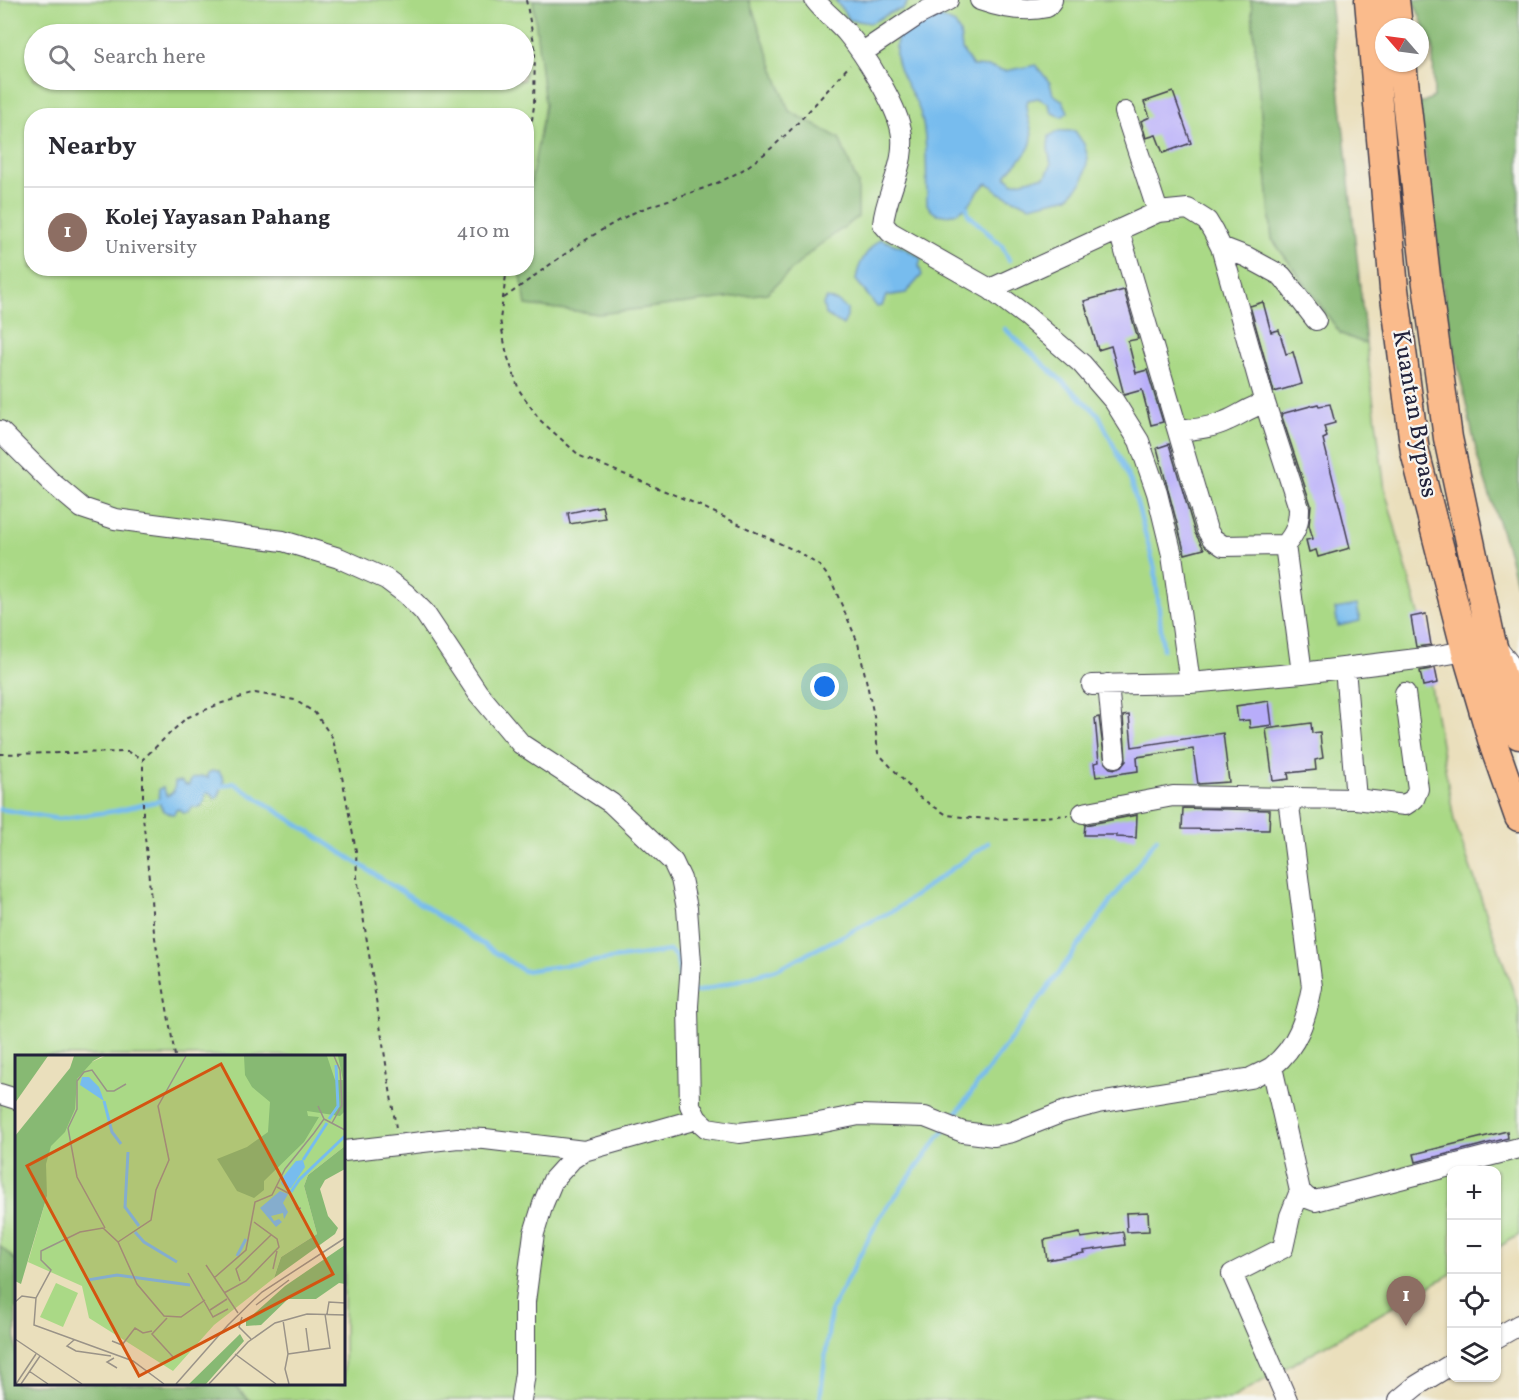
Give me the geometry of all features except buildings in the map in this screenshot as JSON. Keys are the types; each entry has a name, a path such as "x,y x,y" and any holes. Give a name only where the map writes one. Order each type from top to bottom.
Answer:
{"highway":[{"name":"Kuantan Bypass","path":"1369,0 1394,289 1415,452 1479,645 1519,735"},
{"path":"1395,0 1397,18"},
{"name":"Kuantan Bypass","path":"1403,72 1426,277 1494,746 1519,817"}],"street":[{"path":"814,0 863,52 887,95 901,130 901,157 883,224 898,237 990,289 1026,316 1082,364 1114,401 1139,441 1157,492 1168,536 1190,683"},
{"path":"863,52 918,15 948,0"},
{"path":"980,0 995,6 1038,9 1047,7 1052,0"},
{"path":"1125,112 1158,212"},
{"path":"990,289 1158,212 1188,209 1207,221 1221,248 1265,403 1299,508 1299,522 1293,536 1285,545 1223,546 1212,538 1207,530 1119,231"},
{"path":"1221,248 1247,257 1282,276 1316,320"},
{"path":"1179,431 1217,425 1230,420 1252,406 1265,403"},
{"path":"0,431 51,482 82,508 115,519 282,541 339,558 386,579 406,594 424,612 478,693 521,744 611,803 672,862 681,879 687,908 691,963 688,1006 690,1105 697,1119 707,1128 738,1133 819,1124 859,1115 925,1117 963,1132 994,1136 1098,1103 1251,1078 1272,1067 1293,1044 1306,1018 1312,987 1288,798"},
{"path":"1285,545 1302,673"},
{"path":"1115,757 1100,685 1190,683 1302,673 1425,658 1479,645 1519,676"},
{"path":"1345,668 1356,799"},
{"path":"1083,813 1173,796 1356,799 1405,805 1414,799 1418,789 1405,693"},
{"path":"1272,1067 1300,1191 1315,1202 1519,1149"},
{"path":"0,1094 15,1099"},
{"path":"521,1400 525,1373 525,1302 534,1233 553,1180 572,1159 585,1151 697,1119"},
{"path":"345,1151 427,1140 476,1139 585,1151"},
{"path":"1287,1400 1232,1274 1283,1248 1290,1216 1300,1191"},
{"path":"1501,1336 1519,1325"},
{"path":"1399,1400 1447,1367"}],"path":[{"path":"526,0 530,24"},
{"path":"534,43 534,108"},
{"path":"503,299 590,236 635,213 716,183 749,166 783,138 863,52"},
{"path":"506,276 500,320 507,355 519,390 540,420 580,456 694,503 788,547 820,566 831,580 858,643 874,716 878,753 919,797 946,815 971,818 1018,819 1083,813"},
{"path":"175,1055 154,932 143,816 143,759 186,718 222,703 255,693 295,700 315,713 332,737 340,766 356,851 357,877 399,1145"},
{"path":"0,754 128,752 143,759"}],"green space":[{"path":"0,0 1251,0 1272,239 1341,334 1366,344 1385,490 1418,611 1454,820 1519,1008 1519,1235 1501,1246 1501,1166 1447,1166 1447,1276 1229,1400 249,1400 233,1385 345,1385 345,1055 15,1055 15,1308 0,1302"},
{"path":"533,0 749,0 789,111 839,138 858,184 858,217 814,249 767,293 599,314 526,305 521,276 534,276 534,165 545,105"},
{"path":"1251,0 1330,0 1366,344 1341,334 1272,239"},
{"path":"1413,0 1519,0 1519,596 1509,555 1478,459 1445,306 1419,104 1434,97 1433,48 1429,38 1429,18 1420,18"},
{"path":"0,1246 15,1260 15,1385 233,1385 249,1400 0,1400"}],"water":[{"path":"835,0 909,0 903,9 871,23 850,20"},
{"path":"933,14 955,24 960,33 962,50 973,66 1005,71 1036,65 1050,83 1053,94 1063,101 1068,112 1062,117 1052,113 1048,103 1038,98 1028,100 1027,112 1032,140 1025,154 1006,176 1013,183 1046,176 1051,165 1048,148 1049,136 1059,131 1075,131 1084,144 1088,158 1083,181 1069,197 1030,206 1000,193 988,183 980,189 969,204 953,214 940,215 930,209 927,204 926,147 921,115 899,68 896,47 898,36"},
{"path":"880,239 904,248 921,258 919,266 922,275 906,293 886,296 882,306 877,307 856,280 864,257"},
{"path":"827,298 847,309 847,317 843,325 825,314 823,304"},
{"path":"1357,605 1360,621 1338,626 1335,609"},
{"path":"219,771 224,779 219,796 214,799 209,792 205,795 200,807 192,807 188,812 183,813 180,809 174,814 162,809 159,802 159,789 163,787 167,796 174,791 175,782 181,781 189,785 191,779 202,776 208,778 208,773"}],"waterway":[{"path":"967,207 968,214 1002,246 1009,260"},
{"path":"1005,329 1099,415 1131,482 1155,569 1163,649"},
{"path":"218,787 234,783 524,971 670,951 677,958 681,982"},
{"path":"0,809 58,819 115,811 163,800"},
{"path":"950,1122 1157,838"},
{"path":"694,991 777,969 896,909 988,843"},
{"path":"820,1400 831,1310 880,1217 945,1129"}],"place":[{"name":"Kolej Yayasan Pahang","path":"1406,1326"}]}
